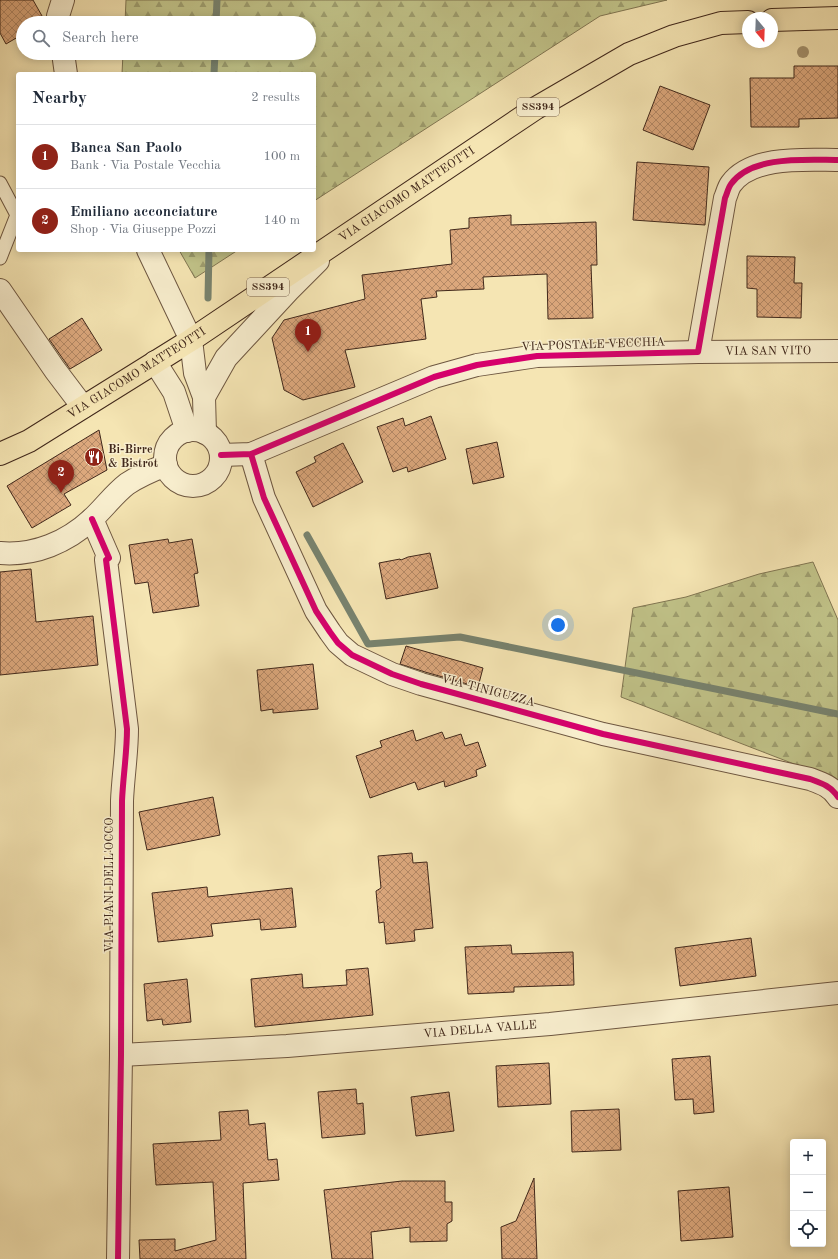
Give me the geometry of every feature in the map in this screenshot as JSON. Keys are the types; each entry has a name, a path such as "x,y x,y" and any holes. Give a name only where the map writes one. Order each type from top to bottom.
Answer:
{"main road":[{"path":"778,20 838,18"},
{"name":"VIA GIACOMO MATTEOTTI","path":"0,454 29,440 83,408 191,340 536,108 629,54 674,36 721,23 742,22"}],"street":[{"path":"58,16 63,0"},
{"path":"64,60 66,72"},
{"path":"698,352 725,198 731,184 741,175 772,161 838,160"},
{"path":"196,432 204,397 226,358 288,291 346,235"},
{"path":"149,252 191,340 195,373 204,397"},
{"path":"0,290 83,408"},
{"name":"VIA SAN VITO","path":"698,352 838,351"},
{"name":"VIA POSTALE VECCHIA","path":"221,456 251,454 434,377 477,365 537,356 698,352"},
{"path":"154,362 174,392 196,432"},
{"path":"196,432 213,438 219,446 221,456 220,465 210,480 193,486 176,480 169,473 165,456 167,447 172,439 179,433 196,432"},
{"name":"VIA TINIGUZZA","path":"251,454 264,498 316,610 338,643 352,654 392,674 421,684 603,734 810,779 825,784 835,792 838,797"},
{"path":"0,553 21,553 49,547 62,541 78,531 127,484 166,464"},
{"name":"VIA PIANI DELL'OCCO","path":"92,518 109,558 106,560 127,728 127,745 122,782 121,1055 118,1259"},
{"name":"VIA DELLA VALLE","path":"121,1055 287,1046 542,1024 838,993"}],"lane":[{"path":"0,183 16,213"},
{"path":"0,258 16,218"}],"green space":[{"path":"126,0 667,0 600,16 316,200 316,72 122,72 123,60 316,60 316,16 125,16"},
{"path":"180,252 235,252 195,278"},
{"path":"813,562 838,620 838,781 621,697 633,608 686,597 759,574"}],"building":[{"path":"0,0 33,0 42,16 16,16 16,38 6,44 0,33"},
{"path":"794,66 838,66 838,118 799,119 799,127 751,127 750,78 794,78"},
{"path":"660,86 710,105 693,150 643,130"},
{"path":"637,162 709,167 705,225 633,220"},
{"path":"511,215 511,225 596,222 597,265 591,265 593,318 548,319 547,274 483,277 484,289 436,291 437,297 421,299 426,339 345,350 355,387 303,400 284,390 272,338 284,320 365,299 362,275 452,264 450,230 469,228 469,218"},
{"path":"747,256 795,257 794,283 802,283 801,318 757,317 757,289 747,288"},
{"path":"82,318 102,350 70,369 49,339"},
{"path":"431,416 446,459 408,472 407,467 393,472 377,427 403,418 405,426"},
{"path":"99,430 107,470 64,494 71,505 32,528 7,486"},
{"path":"497,442 504,477 473,484 466,449"},
{"path":"343,443 363,482 313,507 296,472 316,462 314,457"},
{"path":"168,539 169,543 192,539 198,573 194,574 199,606 153,613 148,582 135,584 129,545"},
{"path":"430,553 438,588 386,599 379,563 401,560 408,557"},
{"path":"31,569 36,622 93,616 98,665 0,675 0,572"},
{"path":"406,646 483,668 478,687 400,664"},
{"path":"313,664 318,709 273,713 273,709 261,711 257,670"},
{"path":"413,730 416,741 442,732 445,739 461,734 465,746 478,742 486,766 476,770 477,776 445,787 444,781 418,790 415,782 370,798 356,756 382,747 380,741"},
{"path":"213,797 220,835 147,850 139,812"},
{"path":"412,853 413,863 427,862 433,928 414,930 415,941 386,944 384,922 379,923 376,891 381,888 378,856"},
{"path":"207,887 208,897 292,888 296,927 261,930 260,919 211,924 213,936 158,942 152,893"},
{"path":"751,938 756,976 680,986 675,948"},
{"path":"511,945 512,954 573,952 574,985 514,987 514,992 468,994 465,947"},
{"path":"368,968 373,1015 255,1027 251,979 302,974 303,988 347,985 346,970"},
{"path":"187,979 191,1022 163,1025 162,1019 147,1021 144,984"},
{"path":"710,1056 714,1112 694,1114 693,1099 675,1100 672,1059"},
{"path":"549,1063 551,1104 498,1107 496,1066"},
{"path":"356,1089 357,1104 363,1103 365,1134 322,1138 318,1092"},
{"path":"449,1092 454,1131 416,1136 411,1097"},
{"path":"619,1109 621,1150 572,1152 571,1111"},
{"path":"248,1110 249,1125 265,1123 268,1160 277,1159 279,1180 243,1183 246,1259 140,1259 139,1240 175,1239 175,1251 216,1240 213,1182 156,1185 153,1144 221,1140 219,1112"},
{"path":"534,1178 537,1259 502,1259 501,1227 516,1221"},
{"path":"402,1181 445,1181 445,1202 452,1202 452,1221 447,1224 447,1241 410,1242 410,1227 371,1232 373,1259 332,1259 324,1190"},
{"path":"729,1187 733,1237 681,1241 678,1191"}],"waterway":[{"path":"216,16 217,0"},
{"path":"214,72 215,60"},
{"path":"208,298 209,252"},
{"path":"307,535 368,644 460,637 838,714"}],"cycle path":[{"path":"221,455 251,454 434,377 477,365 537,356 698,352 725,198 731,184 740,175 752,168 766,164 796,160 838,160"},
{"path":"251,454 264,498 316,611 338,643 352,655 392,674 421,684 603,734 810,779 829,788 838,797"},
{"path":"92,519 109,558 106,560 127,729 122,801 121,1055 118,1259"}],"place":[{"name":"Banca San Paolo","path":"308,352"},
{"name":"Bi-Birre & Bistrot","path":"94,457"},
{"name":"Emiliano acconciature","path":"61,493"}]}
